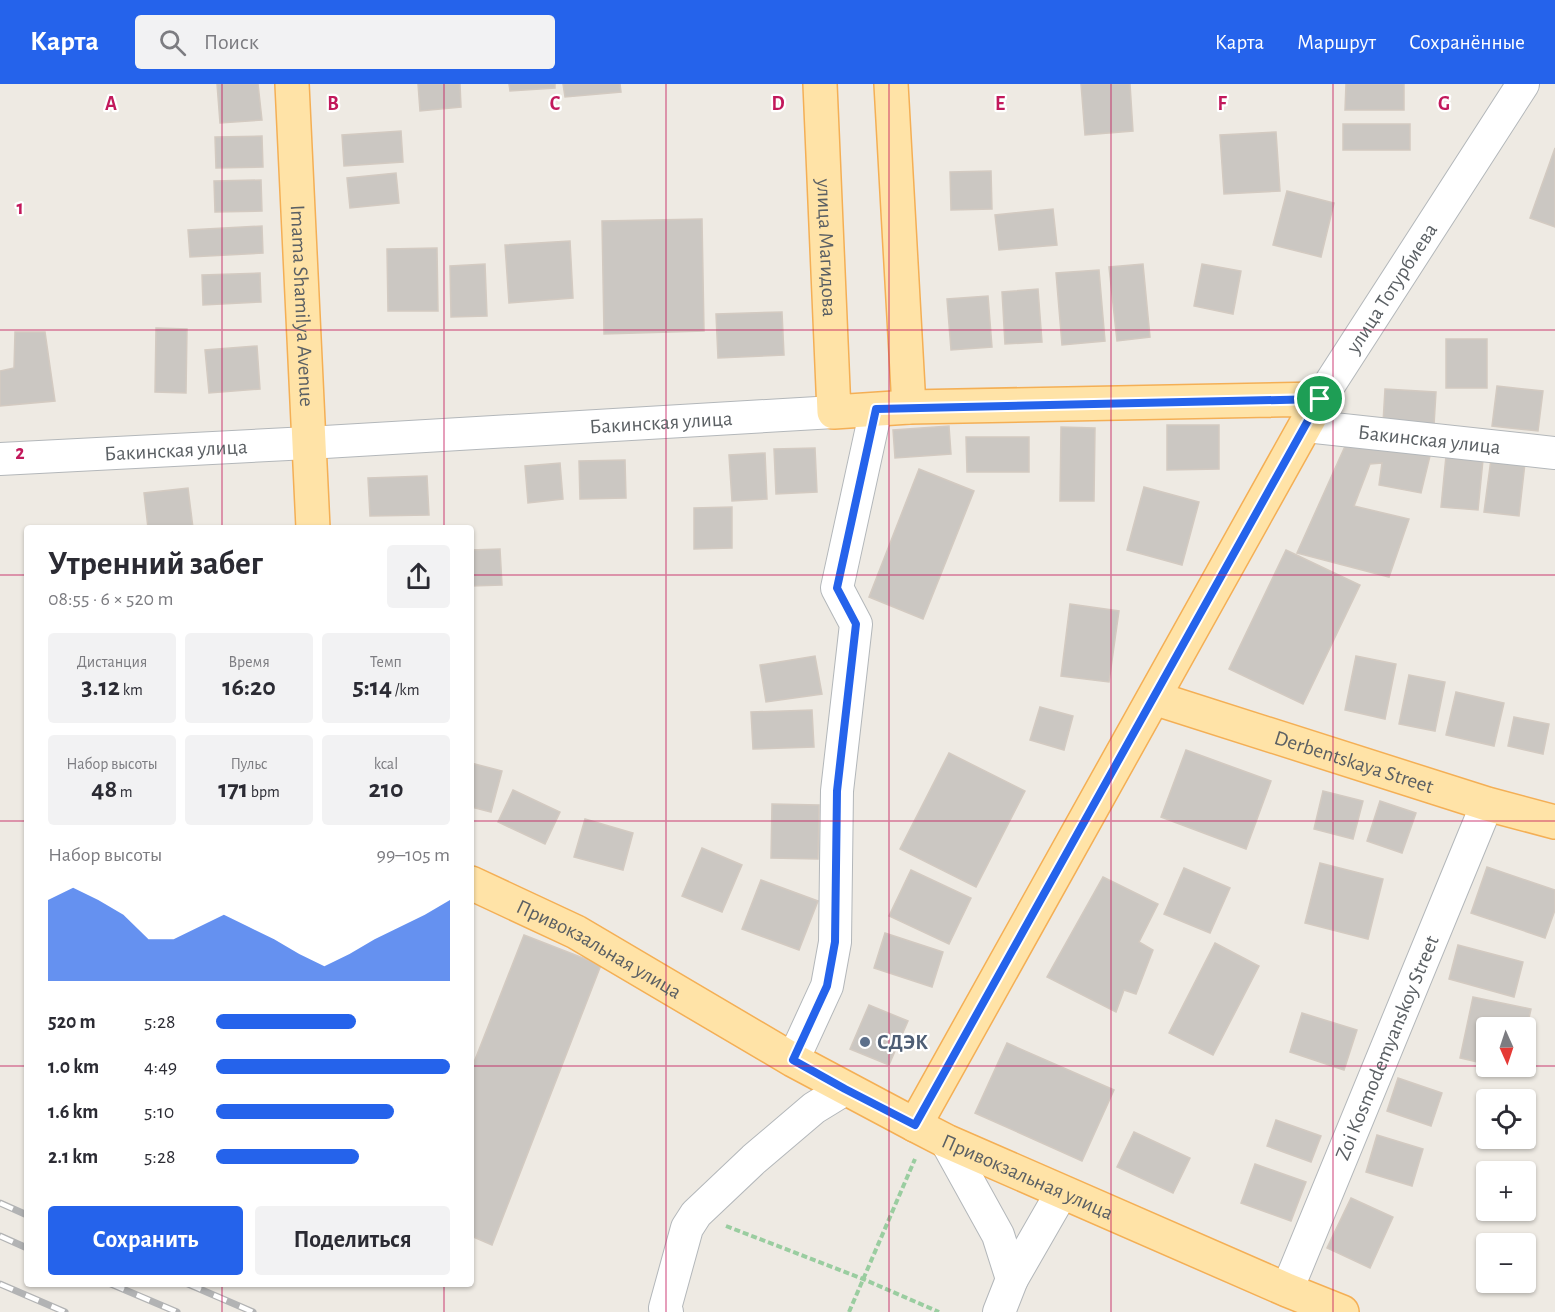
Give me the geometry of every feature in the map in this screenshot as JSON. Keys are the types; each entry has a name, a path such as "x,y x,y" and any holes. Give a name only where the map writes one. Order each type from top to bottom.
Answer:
{"main road":[{"name":"Imama Shamilya Avenue","path":"292,84 313,525"},
{"name":"улица Магидова","path":"820,84 834,412"},
{"path":"891,84 909,407"},
{"name":"Бакинская улица","path":"834,412 909,407 1313,413"},
{"name":"улица Тотурбиева","path":"915,1125 1313,413"},
{"name":"Derbentskaya Street","path":"1154,698 1487,804 1555,822"},
{"name":"Привокзальная улица","path":"474,884 576,932 793,1060 946,1141 1342,1312"}],"street":[{"name":"улица Тотурбиева","path":"1313,413 1523,84"},
{"path":"793,1060 827,986 835,942 837,791 856,624 837,588 876,409"},
{"name":"Бакинская улица","path":"0,459 308,444 834,412"},
{"name":"Бакинская улица","path":"1313,413 1555,453"},
{"name":"Zoi Kosmodemyanskoy Street","path":"1287,1290 1487,804"},
{"path":"666,1312 665,1308 687,1228 696,1214 754,1159 814,1108 845,1089"},
{"path":"946,1141 998,1235 1012,1279"},
{"path":"999,1312 1012,1279 1062,1192"}],"path":[{"path":"849,1312 916,1158"},
{"path":"696,1214 863,1279 939,1312"}],"building":[{"path":"217,84 258,84 262,120 220,123"},
{"path":"418,84 460,84 461,107 420,111"},
{"path":"509,84 555,84 555,88 510,91"},
{"path":"563,84 620,84 621,92 565,97"},
{"path":"1081,84 1130,84 1133,131 1085,135"},
{"path":"1346,84 1404,84 1404,110 1345,110"},
{"path":"1343,124 1410,124 1410,150 1343,150"},
{"path":"401,131 403,162 344,166 342,135"},
{"path":"1276,132 1280,191 1224,194 1220,135"},
{"path":"262,136 263,167 216,168 215,137"},
{"path":"1555,148 1555,227 1530,218"},
{"path":"991,171 992,209 951,210 950,172"},
{"path":"396,173 399,203 350,208 347,178"},
{"path":"261,180 262,211 215,212 214,181"},
{"path":"1287,191 1334,203 1321,257 1273,245"},
{"path":"1053,209 1057,245 999,250 995,215"},
{"path":"702,219 704,331 604,334 602,221"},
{"path":"262,226 263,253 190,257 188,230"},
{"path":"570,241 573,298 509,303 505,245"},
{"path":"437,248 438,311 388,311 387,249"},
{"path":"485,264 487,316 451,317 450,266"},
{"path":"1143,264 1150,337 1117,341 1109,267"},
{"path":"1202,264 1241,271 1233,314 1194,306"},
{"path":"1099,270 1105,341 1062,345 1056,273"},
{"path":"260,273 261,302 203,305 202,275"},
{"path":"1038,289 1042,342 1005,344 1002,292"},
{"path":"988,296 992,347 951,350 947,299"},
{"path":"782,312 784,355 718,358 716,314"},
{"path":"156,328 187,329 186,393 155,392"},
{"path":"15,332 45,332 55,401 0,406 0,371 14,368"},
{"path":"1446,339 1487,339 1487,388 1446,388"},
{"path":"257,346 260,389 209,393 205,350"},
{"path":"1497,386 1543,391 1538,431 1492,426"},
{"path":"1385,389 1436,392 1434,425 1383,423"},
{"path":"1167,425 1219,425 1219,469 1167,470"},
{"path":"949,426 951,454 895,458 893,430"},
{"path":"1061,427 1095,428 1094,501 1060,501"},
{"path":"966,437 1029,437 1029,472 967,472"},
{"path":"1346,444 1430,456 1421,493 1379,485 1382,463 1370,464 1354,506 1409,519 1389,577 1297,553"},
{"path":"815,448 817,492 776,494 774,449"},
{"path":"765,453 767,499 732,501 729,455"},
{"path":"1446,456 1483,460 1478,510 1441,507"},
{"path":"1491,459 1525,463 1519,516 1484,512"},
{"path":"625,460 626,498 580,499 579,461"},
{"path":"560,463 563,499 528,503 525,466"},
{"path":"919,469 974,491 923,619 869,597"},
{"path":"427,476 429,515 370,516 368,478"},
{"path":"1144,487 1199,502 1182,565 1127,550"},
{"path":"188,488 193,525 148,525 144,493"},
{"path":"732,507 732,548 694,549 694,508"},
{"path":"500,549 502,585 474,586 474,550"},
{"path":"1286,550 1360,585 1303,704 1229,669"},
{"path":"1070,604 1119,611 1109,682 1061,676"},
{"path":"815,656 822,694 766,702 760,665"},
{"path":"1356,656 1396,664 1385,719 1345,710"},
{"path":"1409,675 1445,682 1435,731 1399,724"},
{"path":"1456,692 1504,703 1494,746 1446,735"},
{"path":"1040,707 1073,716 1064,750 1030,740"},
{"path":"812,710 814,747 753,749 751,712"},
{"path":"1514,717 1549,724 1543,754 1508,746"},
{"path":"1186,750 1271,781 1246,849 1161,817"},
{"path":"949,753 1025,791 976,887 900,849"},
{"path":"474,764 502,771 491,812 474,808"},
{"path":"513,790 560,812 545,844 498,822"},
{"path":"1323,791 1363,801 1353,839 1314,829"},
{"path":"1380,801 1416,813 1402,853 1367,841"},
{"path":"772,804 819,805 818,859 771,858"},
{"path":"585,819 633,833 623,870 574,857"},
{"path":"702,848 742,865 722,912 682,896"},
{"path":"1320,863 1383,879 1368,939 1305,923"},
{"path":"1487,867 1555,890 1555,910 1545,938 1471,913"},
{"path":"1184,868 1230,888 1210,933 1164,914"},
{"path":"911,870 971,898 949,944 889,916"},
{"path":"1103,877 1158,904 1139,942 1153,950 1136,994 1124,990 1116,1012 1047,977"},
{"path":"761,880 818,901 799,950 742,929"},
{"path":"885,933 943,952 932,987 874,968"},
{"path":"524,935 601,965 492,1245 474,1237 474,1062"},
{"path":"1215,943 1259,966 1213,1055 1169,1033"},
{"path":"1458,945 1523,962 1514,997 1449,979"},
{"path":"1473,997 1531,1009 1529,1017 1476,1017 1476,1062 1460,1058"},
{"path":"869,1005 908,1021 889,1065 850,1049"},
{"path":"1302,1013 1357,1030 1344,1070 1290,1052"},
{"path":"1007,1043 1114,1090 1082,1161 975,1113"},
{"path":"1398,1078 1442,1093 1431,1126 1387,1111"},
{"path":"1276,1120 1321,1136 1311,1162 1267,1146"},
{"path":"1134,1132 1190,1158 1173,1193 1117,1167"},
{"path":"1377,1135 1423,1149 1412,1186 1366,1172"},
{"path":"1255,1164 1306,1182 1291,1221 1241,1203"},
{"path":"1351,1198 1393,1217 1370,1268 1327,1248"}],"railway":[{"path":"0,1203 24,1214"},
{"path":"0,1236 24,1247"},
{"path":"0,1284 65,1312"},
{"path":"118,1287 177,1312"},
{"path":"195,1287 253,1312"}],"place":[{"name":"СДЭК","path":"865,1042"}],"route":[{"path":"1320,399 915,1125 793,1060 827,986 835,942 837,791 856,624 837,588 876,409 1320,399"}]}
